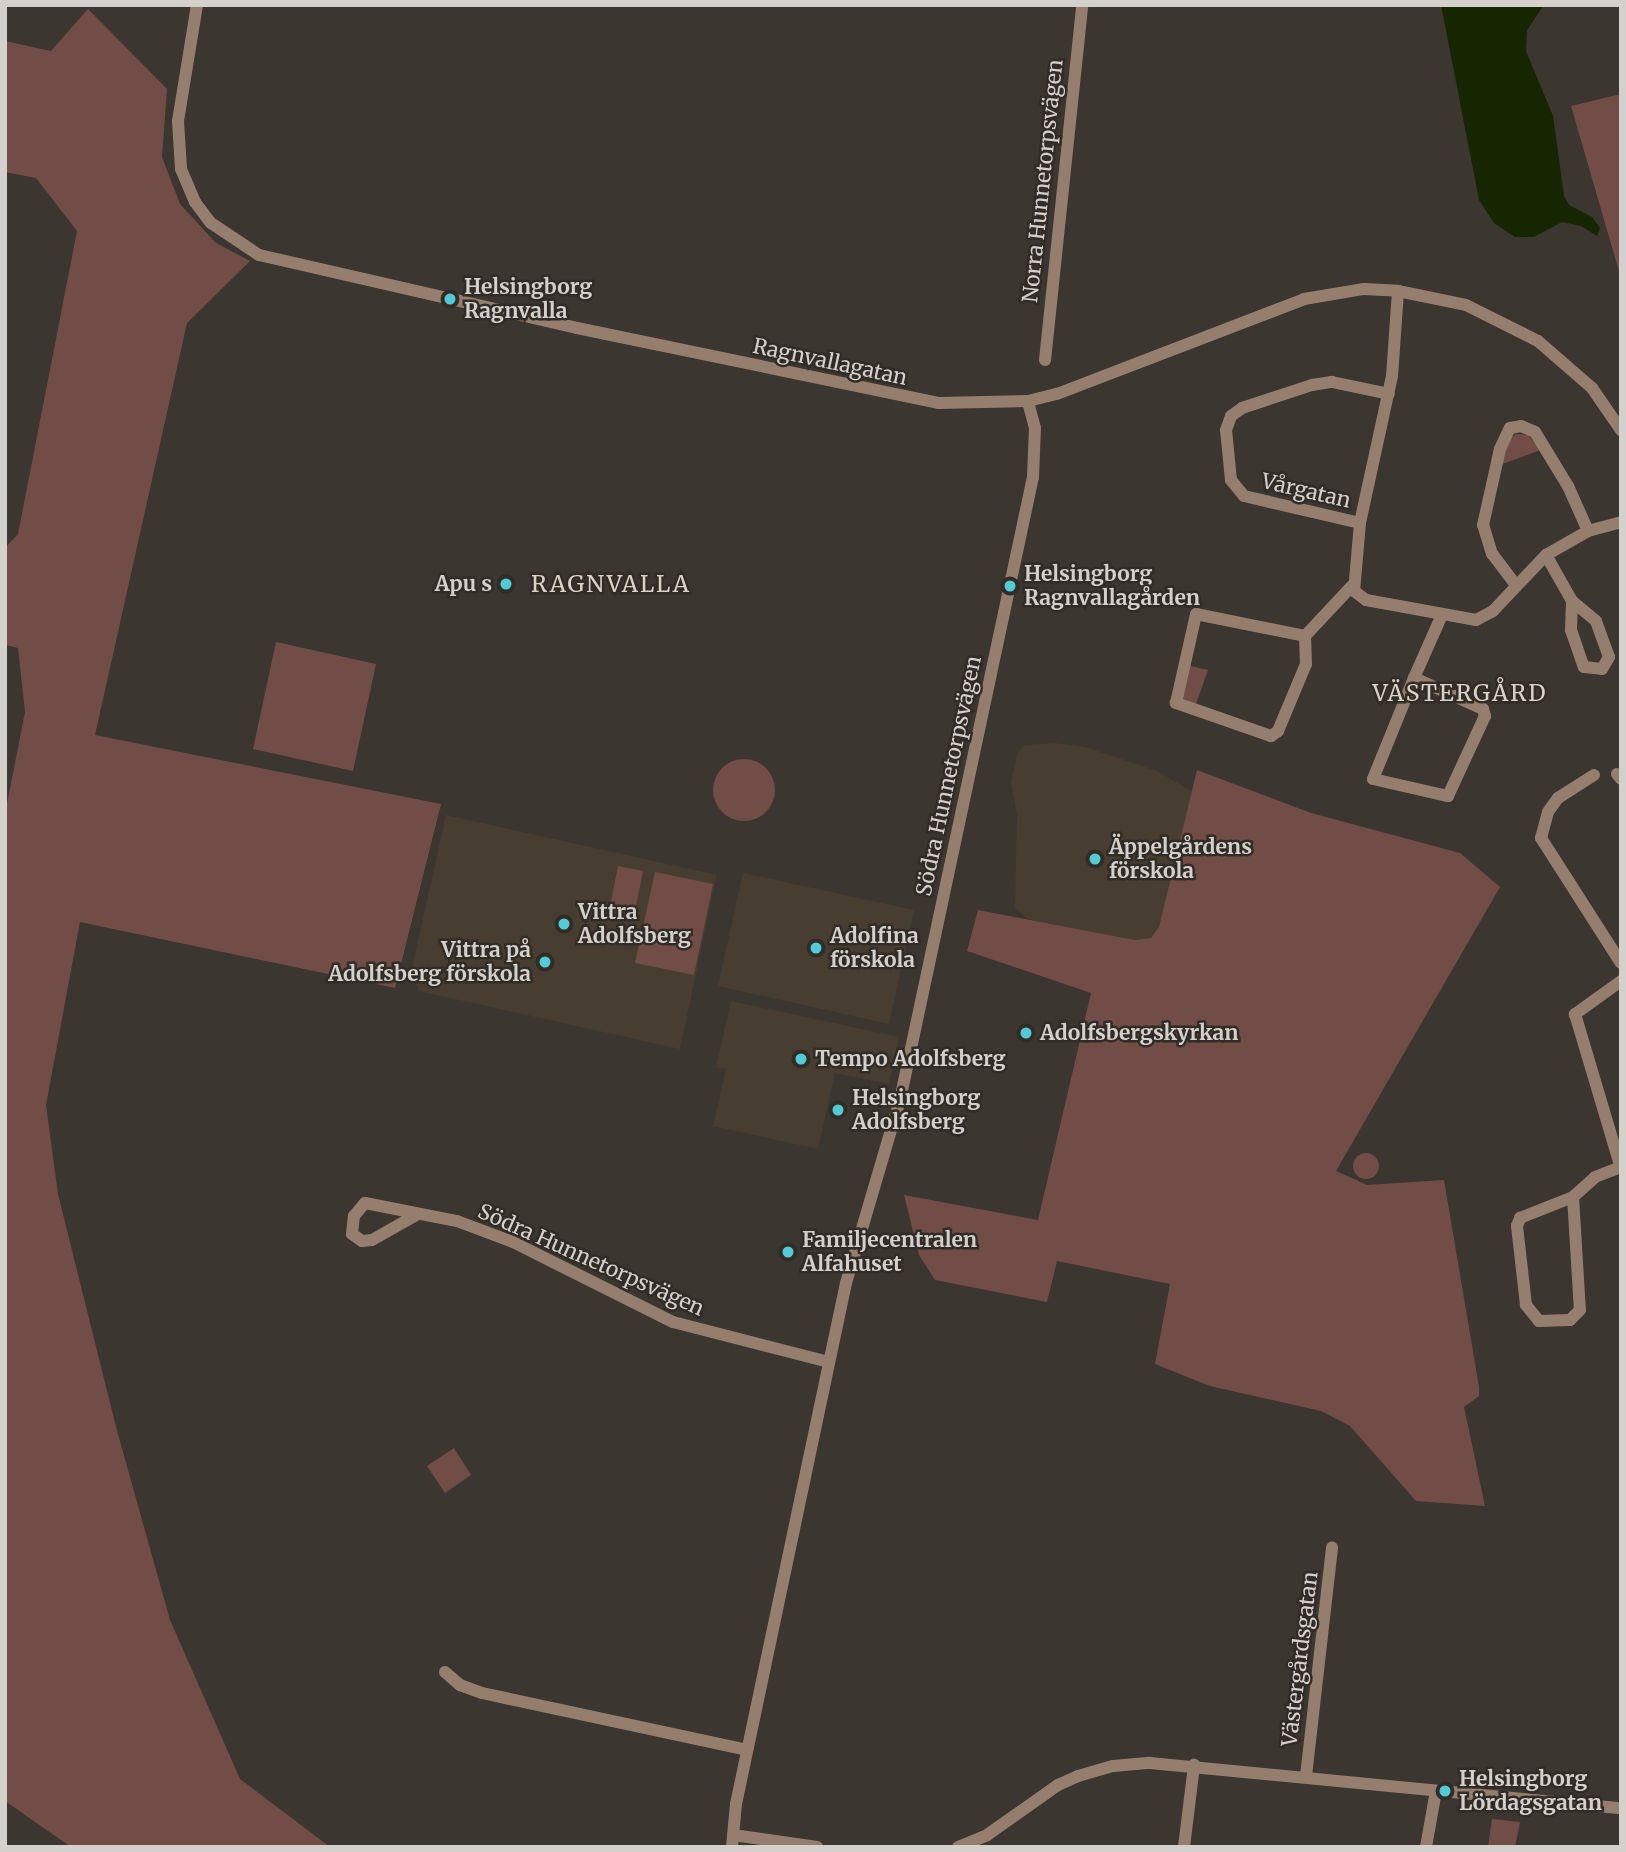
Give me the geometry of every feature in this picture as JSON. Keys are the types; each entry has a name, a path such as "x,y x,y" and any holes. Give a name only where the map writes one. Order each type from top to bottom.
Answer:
{"street":[{"name":"Ragnvallagatan","path":"197,5 178,121 181,169 211,223 248,250 327,273 914,399 1028,401 1091,384 1304,299 1364,289 1398,291 1466,305 1538,341 1592,388 1621,430"},
{"name":"Norra Hunnetorpsvägen","path":"1045,360 1082,5"},
{"path":"1305,636 1196,614 1176,703 1271,736 1278,731 1306,664 1305,636 1352,586 1360,523 1389,394 1398,291"},
{"name":"Vårgatan","path":"1360,523 1244,496 1231,480 1226,430 1231,416 1242,408 1312,385 1332,382 1389,394"},
{"name":"Södra Hunnetorpsvägen","path":"732,1841 747,1750 829,1362 869,1199 900,1100 1033,477 1035,428 1028,401"},
{"path":"1515,584 1492,554 1483,525 1500,449 1510,428 1521,426 1535,432 1568,486 1588,531"},
{"path":"1352,586 1366,600 1441,617 1482,618 1546,555 1588,531 1621,522"},
{"path":"1546,555 1572,600 1596,621 1609,657 1602,669 1584,667 1571,630 1572,600"},
{"path":"1414,678 1483,709 1485,716 1448,796 1373,779 1414,678 1441,617"},
{"path":"1594,775 1558,798 1548,812 1541,838 1621,963"},
{"path":"1573,1197 1580,1310 1570,1320 1539,1321 1526,1305 1517,1226 1526,1212 1573,1197 1595,1177 1620,1168 1575,1014 1621,981"},
{"name":"Södra Hunnetorpsvägen","path":"418,1214 372,1240 358,1240 352,1234 354,1216 365,1203 418,1214 495,1233 673,1322 829,1362"},
{"name":"Västergårdsgatan","path":"1306,1776 1332,1547"},
{"path":"445,1672 460,1685 482,1693 747,1750"},
{"name":"Västergårdsgatan","path":"958,1847 987,1835 1058,1785 1091,1770 1150,1763 1194,1765 1621,1808"},
{"path":"1184,1847 1194,1765"},
{"path":"1426,1847 1436,1791"},
{"path":"732,1841 817,1847"}],"shaded area":[{"path":"1441,5 1544,5 1527,30 1526,51 1553,116 1564,196 1569,205 1592,217 1600,228 1597,236 1581,226 1562,222 1534,237 1515,237 1494,223 1479,200"},
{"path":"88,9 167,89 162,157 180,204 216,243 250,261 187,323 95,735 441,804 395,988 80,922 46,1105 58,1194 116,1427 170,1620 240,1779 330,1847 71,1847 5,1801 5,814 25,712 18,648 5,645 5,548 18,534 77,231 36,178 5,172 5,41 51,51"},
{"path":"1621,94 1621,278 1571,106"},
{"path":"1516,434 1528,435 1541,450 1502,464 1506,443"},
{"path":"276,642 376,664 353,771 253,749"},
{"path":"1187,665 1208,670 1196,704 1182,698"},
{"name":"Äppelgårdens förskola","path":"1054,743 1085,747 1157,771 1192,791 1159,927 1151,938 1135,940 1027,919 1015,907 1017,816 1011,782 1017,754 1025,745"},
{"path":"738,759 750,759 766,768 773,778 773,802 766,812 750,821 738,821 727,816 718,807 713,796 713,784 718,773 727,764"},
{"path":"1197,770 1311,813 1460,853 1500,887 1336,1171 1367,1185 1444,1180 1479,1387 1479,1396 1464,1407 1485,1506 1416,1501 1350,1426 1321,1411 1210,1386 1155,1364 1170,1284 1057,1261 1047,1302 935,1280 919,1255 904,1195 1038,1220 1091,993 967,951 978,910 1135,940 1151,938 1159,927"},
{"name":"Vittra Adolfsberg","path":"446,815 717,875 680,1049 419,991 411,972"},
{"path":"618,866 643,871 634,916 609,911"},
{"path":"655,872 713,884 694,975 635,963"},
{"name":"Adolfina förskola","path":"743,873 914,910 889,1024 718,986"},
{"path":"731,1001 899,1037 889,1084 835,1073 818,1149 713,1126 726,1069 716,1067"},
{"path":"1366,1153 1375,1157 1379,1166 1375,1175 1366,1179 1357,1175 1353,1166 1357,1157"},
{"path":"454,1448 471,1475 445,1493 427,1466"},
{"path":"1492,1819 1520,1822 1515,1847 1488,1847"}],"place":[{"name":"Helsingborg Ragnvalla","path":"450,299"},
{"name":"Apu s","path":"506,584"},
{"name":"Helsingborg Ragnvallagården","path":"1010,586"},
{"name":"Äppelgårdens förskola","path":"1095,859"},
{"name":"Vittra Adolfsberg","path":"564,924"},
{"name":"Adolfina förskola","path":"816,948"},
{"name":"Vittra på Adolfsberg förskola","path":"545,962"},
{"name":"Adolfsbergskyrkan","path":"1026,1033"},
{"name":"Tempo Adolfsberg","path":"801,1059"},
{"name":"Helsingborg Adolfsberg","path":"838,1110"},
{"name":"Familjecentralen Alfahuset","path":"788,1252"},
{"name":"Helsingborg Lördagsgatan","path":"1445,1791"}],"district":[{"name":"RAGNVALLA","path":"611,584"},
{"name":"VÄSTERGÅRD","path":"1460,693"}]}
